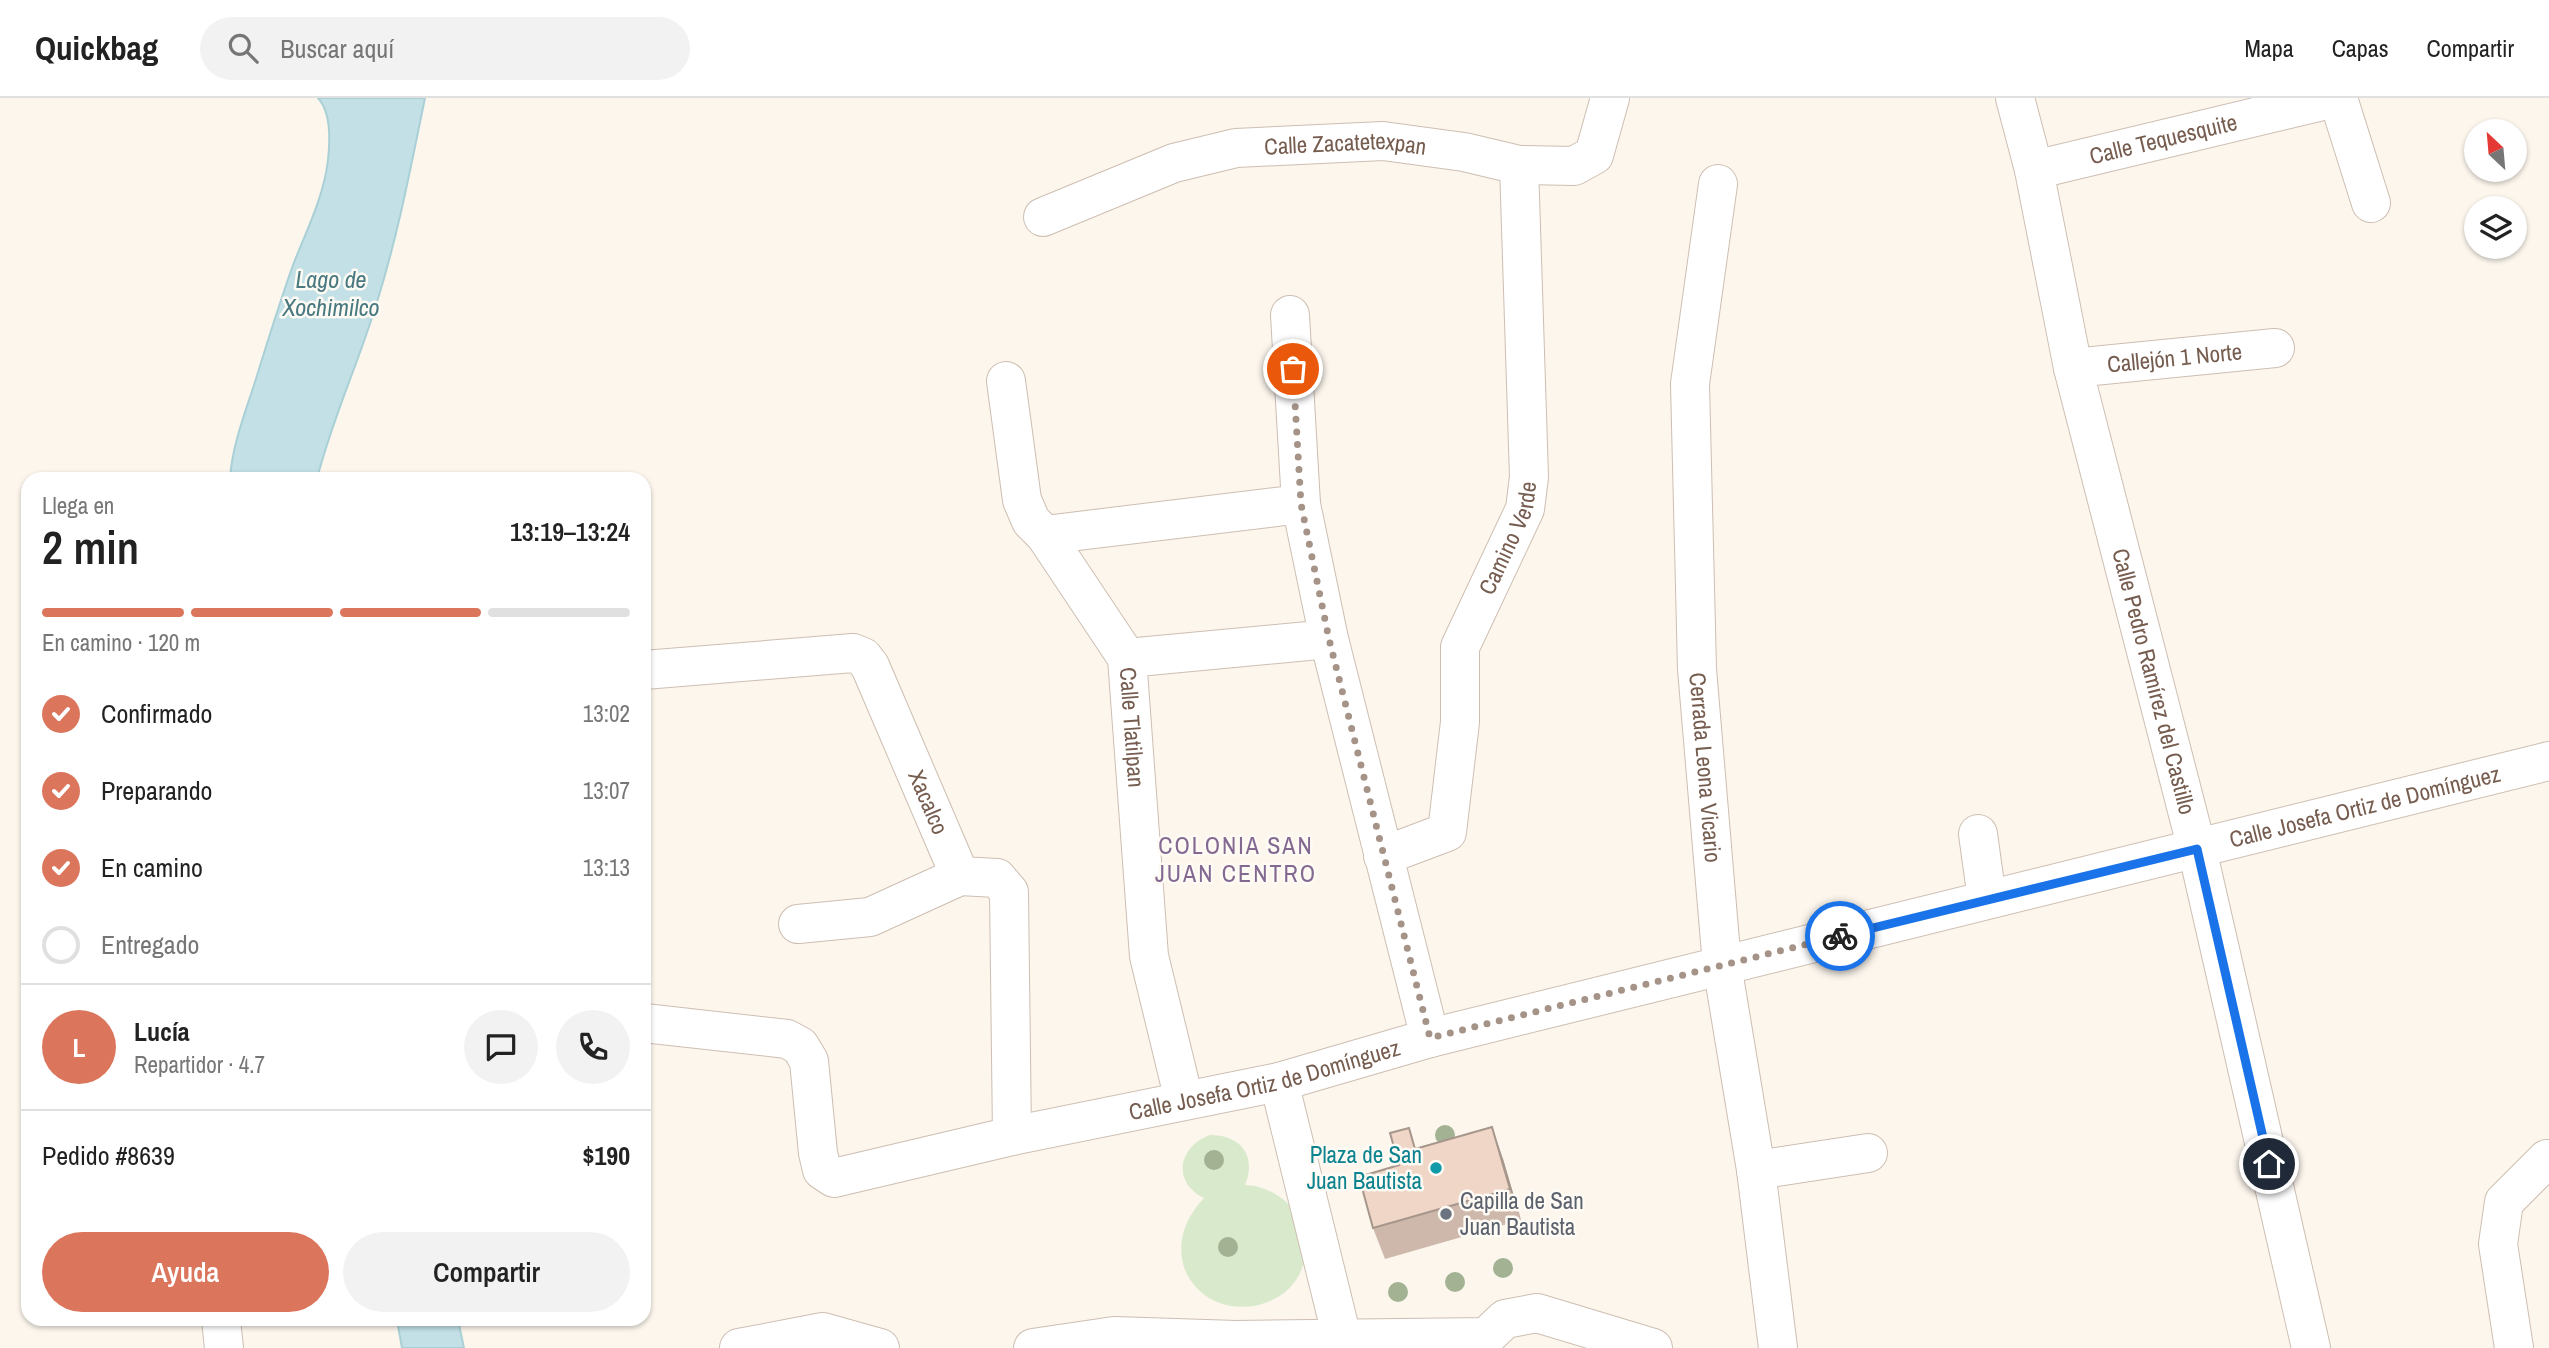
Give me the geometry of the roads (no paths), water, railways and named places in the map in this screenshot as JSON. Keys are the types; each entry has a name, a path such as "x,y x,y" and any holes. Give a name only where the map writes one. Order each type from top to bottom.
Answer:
{"street":[{"name":"Calle Zacatetexpan","path":"1044,217 1174,163 1236,148 1383,141 1464,152 1519,165 1574,166 1594,155 1610,98"},
{"name":"Calle Pedro Ramírez del Castillo","path":"2015,98 2034,170 2073,368 2197,849 2311,1348"},
{"name":"Calle Tequesquite","path":"2034,170 2337,98"},
{"path":"2337,98 2371,202"},
{"name":"Camino Verde","path":"1382,856 1447,832 1460,722 1460,647 1525,509 1529,477 1519,165"},
{"name":"Cerrada Leona Vicario","path":"1718,184 1690,384 1697,669 1722,965 1756,1170 1778,1348"},
{"path":"1290,314 1301,504 1329,639 1430,1038"},
{"name":"Callejón 1 Norte","path":"2073,368 2275,348"},
{"name":"Calle Tlatilpan","path":"1006,381 1022,500 1031,521 1045,535 1126,658 1149,956 1184,1100"},
{"path":"1045,535 1301,504"},
{"path":"1126,658 1329,639"},
{"name":"Xacalco","path":"651,669 853,653 863,657 960,876"},
{"name":"Calle Josefa Ortiz de Domínguez","path":"651,1024 787,1039 800,1046 809,1061 822,1170 834,1178 1012,1136 1279,1082 1430,1038 2549,761"},
{"path":"1978,834 1987,899"},
{"path":"798,924 870,917 960,876 997,878 1009,892 1012,1136"},
{"path":"1279,1082 1342,1338"},
{"path":"1756,1170 1868,1153"},
{"path":"2514,1348 2498,1244 2504,1202 2547,1159"},
{"path":"1033,1348 1114,1336 1235,1344 1342,1338 1488,1343 1505,1319 1537,1314 1653,1348"},
{"path":"222,1326 224,1348"},
{"path":"739,1348 823,1332 880,1348"}],"water":[{"name":"Lago de Xochimilco","path":"318,98 425,98 385,277 319,472 231,472 243,418 283,294 323,187 329,153 329,128"},
{"path":"398,1326 459,1326 464,1348 402,1348"}],"place":[{"name":"Plaza de San Juan Bautista","path":"1436,1168"},
{"name":"Capilla de San Juan Bautista","path":"1446,1214"}],"district":[{"name":"COLONIA SAN JUAN CENTRO","path":"1236,860"}]}
